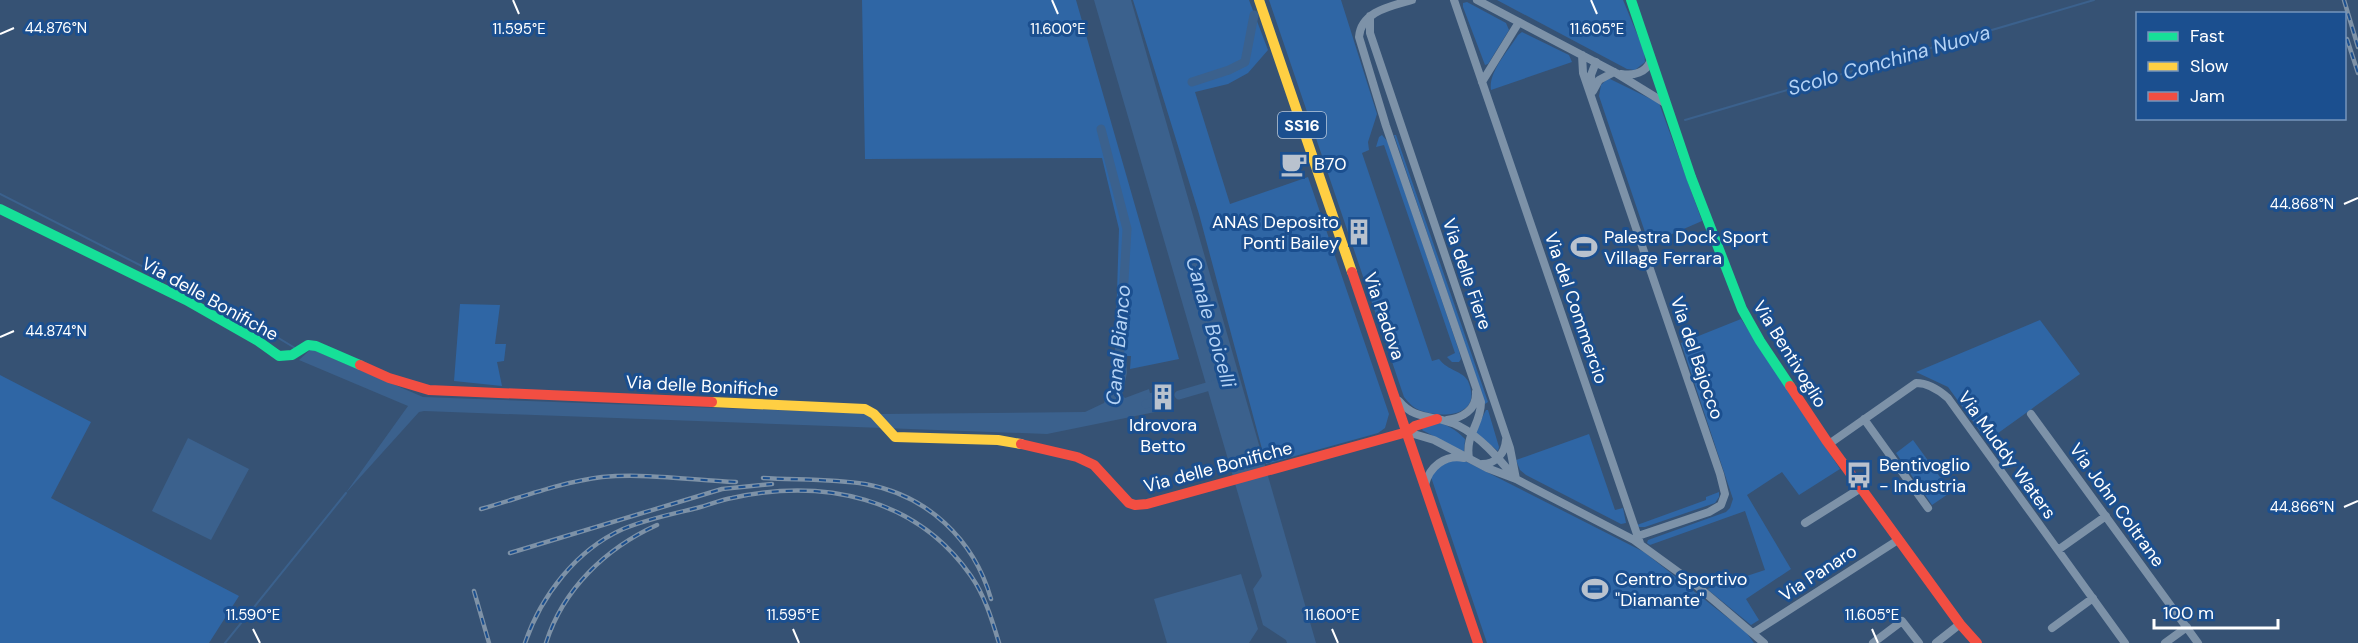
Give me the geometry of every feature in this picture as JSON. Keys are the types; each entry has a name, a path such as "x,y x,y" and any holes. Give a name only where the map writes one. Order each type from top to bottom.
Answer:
{"street":[{"name":"Via Padova","path":"1259,0 1478,643"},
{"path":"1370,16 1412,0"},
{"name":"Via del Commercio","path":"1454,0 1639,540"},
{"path":"1477,0 1615,72 1667,105"},
{"name":"Via Bentivoglio","path":"1631,0 1694,187 1742,309 1760,341 1829,444 1960,624 1977,643"},
{"name":"Via delle Fiere","path":"1370,16 1369,29 1506,435 1516,479"},
{"name":"Via delle Fiere","path":"1370,16 1360,29 1359,37 1386,126 1481,402 1481,412 1468,440 1469,458"},
{"path":"1482,82 1520,22"},
{"name":"Via del Bajocco","path":"1582,55 1583,73 1595,102 1725,494 1724,501 1717,508 1639,540"},
{"path":"1641,72 1652,60"},
{"name":"Via del Bajocco","path":"1595,102 1591,81 1596,62"},
{"path":"1593,93 1599,80 1615,72 1626,75 1650,72 1658,79 1649,86 1640,88"},
{"path":"1386,126 1400,122"},
{"name":"Via delle Bonifiche","path":"0,209 186,300 258,341 279,356 292,356 308,345 324,349 390,378 429,390 871,410 891,435 901,438 998,440 1040,447 1077,457 1094,465 1135,505 1147,504 1220,484 1407,432 1415,426 1442,420"},
{"name":"Via Muddy Waters","path":"1829,444 1916,383 1927,384 1942,393 1948,398 2125,643"},
{"path":"1442,420 1458,418 1472,407 1476,398 1476,388"},
{"path":"1395,397 1414,414 1442,420 1472,434 1516,479"},
{"name":"Via John Coltrane","path":"2031,414 2198,643"},
{"path":"1864,419 1928,508"},
{"path":"1407,432 1423,436 1478,464 1516,479 1639,540 1764,643"},
{"path":"1478,464 1490,464 1498,459 1505,449 1506,435"},
{"path":"1425,486 1428,473 1439,464 1457,456 1469,458"},
{"path":"1805,524 1861,489"},
{"path":"2058,550 2106,516"},
{"name":"Via Panaro","path":"1753,633 1898,540"},
{"path":"2052,628 2093,598"},
{"path":"1873,643 1902,621 1919,643"},
{"path":"1936,643 1960,624"},
{"name":"Via Bentivoglio","path":"1960,624 1966,643"},
{"path":"2165,643 2187,627"}],"shaded area":[{"path":"862,0 1076,0 1179,359 1130,369 1131,356 1115,356 1119,229 1102,158 865,159"},
{"path":"1133,0 1249,0 1268,50 1248,73 1228,84 1195,92 1230,204 1308,177 1389,414 1385,428 1378,433 1266,464 1199,214"},
{"path":"1269,0 1341,0 1377,114 1368,142 1369,150 1362,153 1432,361 1439,359 1468,381 1471,392 1470,401 1466,408 1459,412 1441,414 1422,411 1410,404 1404,397"},
{"path":"1497,0 1623,0 1644,51 1645,62 1635,70 1627,69"},
{"path":"1467,2 1506,23 1509,30 1488,64 1485,65 1463,7 1463,3"},
{"path":"1522,32 1569,55 1572,62 1491,90 1493,76 1500,61"},
{"path":"1608,78 1659,103 1702,221 1649,244 1599,96 1601,85"},
{"path":"1382,135 1388,142 1459,351 1461,359 1459,362 1452,362 1447,357 1455,353 1384,145 1376,147"},
{"path":"1394,135 1396,135 1488,402 1485,404"},
{"path":"460,304 500,305 495,344 506,344 504,361 497,362 502,386 454,381"},
{"path":"1741,319 1840,469 1799,495 1782,472 1747,495 1791,569 1746,599 1759,620 1751,625 1707,589 1765,570 1745,511 1650,545 1647,543 1648,540 1726,512 1730,508 1733,499 1681,343"},
{"path":"2040,320 2080,374 1987,441 1948,387 1916,372"},
{"path":"0,375 91,422 51,498 239,596 209,643 0,643"},
{"path":"1488,410 1499,447 1498,451 1475,432"},
{"path":"1435,422 1451,428 1465,439 1464,452 1422,430 1425,425"},
{"path":"1589,434 1615,510 1623,508 1626,523 1621,524 1520,470 1516,460"},
{"path":"1913,440 1951,492 1932,505 1896,453"},
{"path":"1452,460 1465,461 1644,552 1746,632 1754,643 1487,643 1431,477 1437,468"},
{"path":"1719,492 1715,503 1645,527 1637,525 1706,500 1706,497"}],"water":[{"name":"Canale Boicelli","path":"1094,0 1131,0 1316,643 1287,643 1263,625 1253,589 1262,576"},
{"path":"311,349 423,397 882,414 1085,412 1104,403 1114,375 1115,356 1126,356 1127,373 1122,395 1125,398 1149,389 1150,393 1155,392 1160,411 1047,434 424,411 419,412 345,494 408,406 299,360"},
{"path":"188,438 249,469 211,540 152,511"},
{"path":"1241,574 1258,629 1249,643 1167,643 1154,599"}],"waterway":[{"name":"Scolo Conchina Nuova","path":"1685,120 2094,0"},
{"name":"Canal Bianco","path":"1192,82 1229,70 1245,62 1254,15"},
{"name":"Canal Bianco","path":"1101,129 1127,229 1119,365"},
{"path":"0,194 252,322 295,348"},
{"name":"Canale Boicelli","path":"1179,395 1217,384"},
{"path":"1146,404 1169,398"},
{"path":"225,643 346,493"}],"railway":[{"path":"2344,0 2358,47"},
{"path":"2347,39 2358,73"},
{"path":"481,509 556,486 602,477 652,476 736,482"},
{"path":"763,478 865,484 908,498 928,509 960,539 973,557 991,599"},
{"path":"510,553 722,489 772,484"},
{"path":"525,643 540,608 562,576 590,549 606,538 641,522 728,499 766,492 800,491 833,493 865,500 895,511 923,528 949,549 971,576 984,600 999,643"},
{"path":"546,643 563,605 589,572 604,558 638,534 657,525"},
{"path":"474,591 489,643"}],"traffic: fast":[{"path":"1631,0 1691,177 1742,309 1790,386"},
{"path":"0,209 186,300 258,341 279,356 292,355 308,345 316,346 360,365"}],"traffic: slow":[{"path":"1259,0 1352,272"},
{"path":"712,402 865,409 874,414 895,437 998,440 1021,444"}],"traffic: jam":[{"path":"1352,272 1478,643"},
{"path":"360,365 389,378 429,390 712,402"},
{"path":"1790,386 1826,440 1960,624 1977,643"},
{"path":"1021,444 1077,457 1094,465 1129,503 1135,505 1147,504 1407,432 1415,426 1437,419"}],"place":[{"name":"B70","path":"1294,164"},
{"name":"ANAS Deposito Ponti Bailey","path":"1359,232"},
{"name":"Palestra Dock Sport Village Ferrara","path":"1584,247"},
{"name":"Idrovora Betto","path":"1163,397"},
{"name":"Bentivoglio - Industria","path":"1859,475"},
{"name":"Centro Sportivo \"Diamante\"","path":"1595,589"}]}
